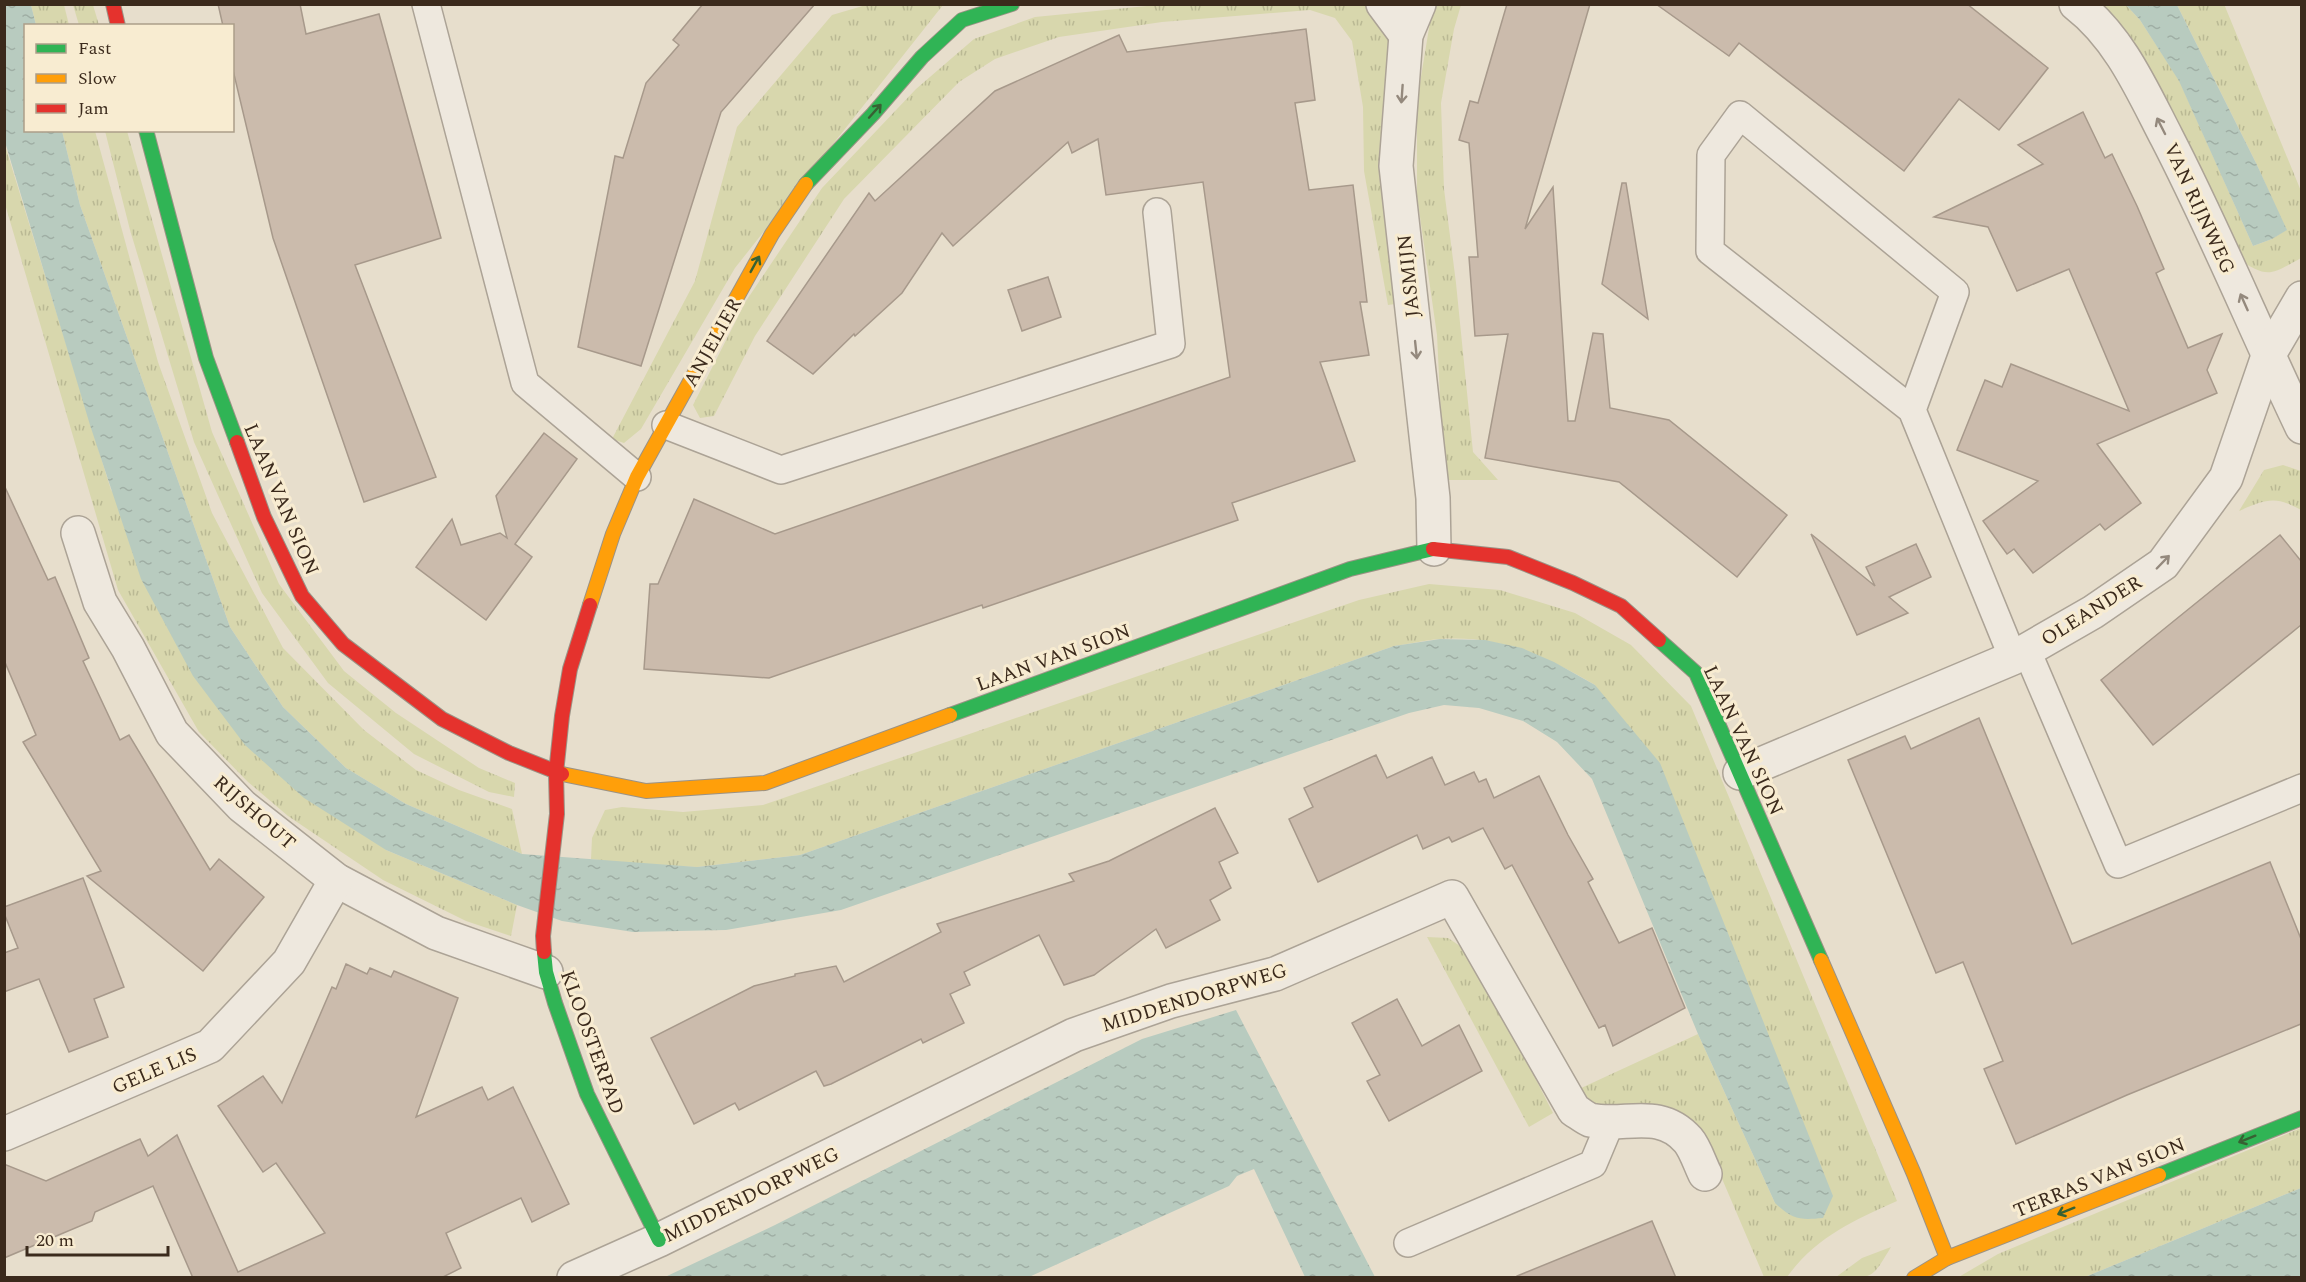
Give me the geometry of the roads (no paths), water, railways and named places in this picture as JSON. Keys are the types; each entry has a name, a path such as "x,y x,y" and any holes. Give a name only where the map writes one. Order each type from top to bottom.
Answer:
{"street":[{"path":"113,4 118,24"},
{"name":"ANJELIER","path":"556,773 570,669 613,534 637,477 772,234 808,181 873,114 963,12 1012,4"},
{"path":"1383,4 1406,35"},
{"name":"JASMIJN","path":"1419,4 1406,35 1396,165 1433,498 1434,549"},
{"name":"VAN RIJNWEG","path":"2076,4 2094,19 2130,66 2199,200 2301,428"},
{"name":"LAAN VAN SION","path":"147,132 206,358 264,517 302,597 343,644 442,719 508,753 556,773 646,791 765,783 1350,569 1434,549 1508,557 1573,583 1621,606 1696,673 1914,1174 1947,1258"},
{"name":"OLEANDER","path":"1740,773 2020,654 2093,612 2163,564 2226,478 2268,356 2301,298"},
{"name":"RIJSHOUT","path":"78,533 100,602 128,648 172,733 242,806 336,880 436,933 546,972"},
{"name":"KLOOSTERPAD","path":"556,773 556,826 543,936 546,972 587,1094 659,1240"},
{"name":"GELE LIS","path":"4,1134 210,1046 289,962 336,880"},
{"name":"MIDDENDORPWEG","path":"574,1278 659,1240 1074,1035 1171,1001 1275,974 1452,897 1574,1110 1589,1119 1611,1121 1646,1119 1669,1126 1688,1140 1704,1174"},
{"name":"TERRAS VAN SION","path":"1914,1278 1947,1258 2301,1118"}],"lane":[{"path":"426,4 525,383 637,477"},
{"path":"1912,411 1956,292 1740,115 1711,155 1710,251 1912,411 2020,654 2118,864 2301,788"},
{"path":"666,425 781,470 1171,344 1157,212"},
{"path":"1408,1243 1593,1164 1611,1121"}],"water":[{"path":"4,5 31,5 36,24 24,24 24,132 62,132 80,205 230,627 283,707 346,768 406,804 522,854 697,867 800,855 1394,646 1440,639 1485,640 1522,648 1554,662 1595,685 1660,763 1833,1196 1823,1218 1797,1218 1775,1203 1698,1034 1592,779 1557,742 1523,721 1479,708 1444,705 1409,713 841,910 726,930 633,932 562,921 517,905 386,850 304,798 245,745 193,676 141,579 90,425 5,142"},
{"path":"2126,5 2177,5 2287,230 2253,246 2179,81 2140,20"},
{"path":"1236,1010 1375,1277 1305,1277 1254,1169 1237,1176 1229,1186 1029,1277 665,1277 775,1225 1142,1039"},
{"path":"2301,1188 2301,1277 2085,1277"}]}
